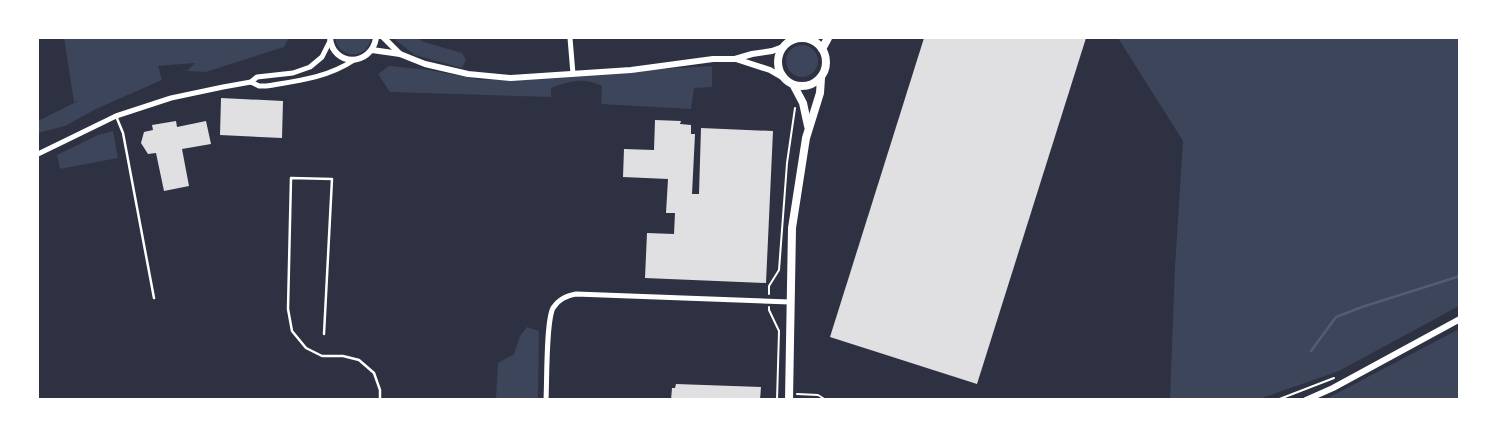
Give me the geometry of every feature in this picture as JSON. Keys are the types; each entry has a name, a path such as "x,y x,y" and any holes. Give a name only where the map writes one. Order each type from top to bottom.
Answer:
{"main road":[{"path":"789,400 792,228 809,127 820,93 826,56 817,43 810,39 795,38 783,47 777,62 778,70 787,82 794,86 802,87 809,86 821,78"},
{"path":"822,49 828,38"},
{"path":"794,86 804,103 809,127"}],"street":[{"path":"252,82 259,86 313,78 326,74 361,58 372,50 376,38"},
{"path":"384,38 400,54"},
{"path":"570,38 573,74"},
{"path":"330,39 338,55 355,60"},
{"path":"38,154 116,116 171,98 252,82 257,77 293,72 310,67 322,57 330,39"},
{"path":"372,50 400,54 444,69 494,77 520,77 631,70 713,59 735,59 783,47"},
{"path":"735,59 770,70 782,77"},
{"path":"546,400 550,323 553,309 563,297 576,294 790,302"},
{"path":"1306,400 1333,388 1460,319"}],"lane":[{"path":"116,116 123,134 154,298"},
{"path":"324,334 332,179 291,178 288,309 292,331 306,348 322,356 343,356 359,360 374,373 380,390 380,400"}],"path":[{"path":"777,400 779,331 769,310 768,300 769,286 779,270 787,163 794,120 794,103"},
{"path":"1277,400 1337,377"},
{"path":"800,394 818,395 826,400"}],"shaded area":[{"path":"64,38 289,38 284,47 206,72 187,71 195,63 158,66 162,80 96,109 65,126 38,133 38,121 78,101 74,102"},
{"path":"335,38 371,38 364,50 353,54 342,50"},
{"path":"393,38 416,38 462,53 466,60 462,68 415,55"},
{"path":"1118,38 1459,38 1459,306 1339,371 1259,399 1170,399 1175,266 1183,141"},
{"path":"802,45 808,46 813,50 817,55 817,67 813,72 808,76 802,77 796,76 791,72 787,67 786,61 787,55 791,50 796,46"},
{"path":"389,66 429,70 482,80 712,66 712,87 694,88 691,109 601,104 602,86 582,81 551,88 551,97 390,92 378,74"},
{"path":"113,131 118,158 60,169 57,155 98,135"},
{"path":"527,327 539,331 538,399 496,399 498,363 514,354 520,336"},
{"path":"1459,329 1459,399 1326,399"}],"building":[{"path":"924,38 1086,38 977,384 830,337"},
{"path":"221,98 283,101 282,138 220,135"},
{"path":"655,120 681,121 680,124 691,125 691,134 695,134 692,194 699,194 701,128 773,131 766,283 645,278 647,233 674,234 675,213 666,213 668,179 623,177 624,149 654,150"},
{"path":"176,121 177,127 206,121 211,144 182,149 189,186 164,191 156,153 148,154 141,143 144,132 153,130 152,125"},
{"path":"676,384 761,387 760,400 671,400 672,388 675,388"}],"waterway":[{"path":"1311,351 1336,317 1460,276"}]}
